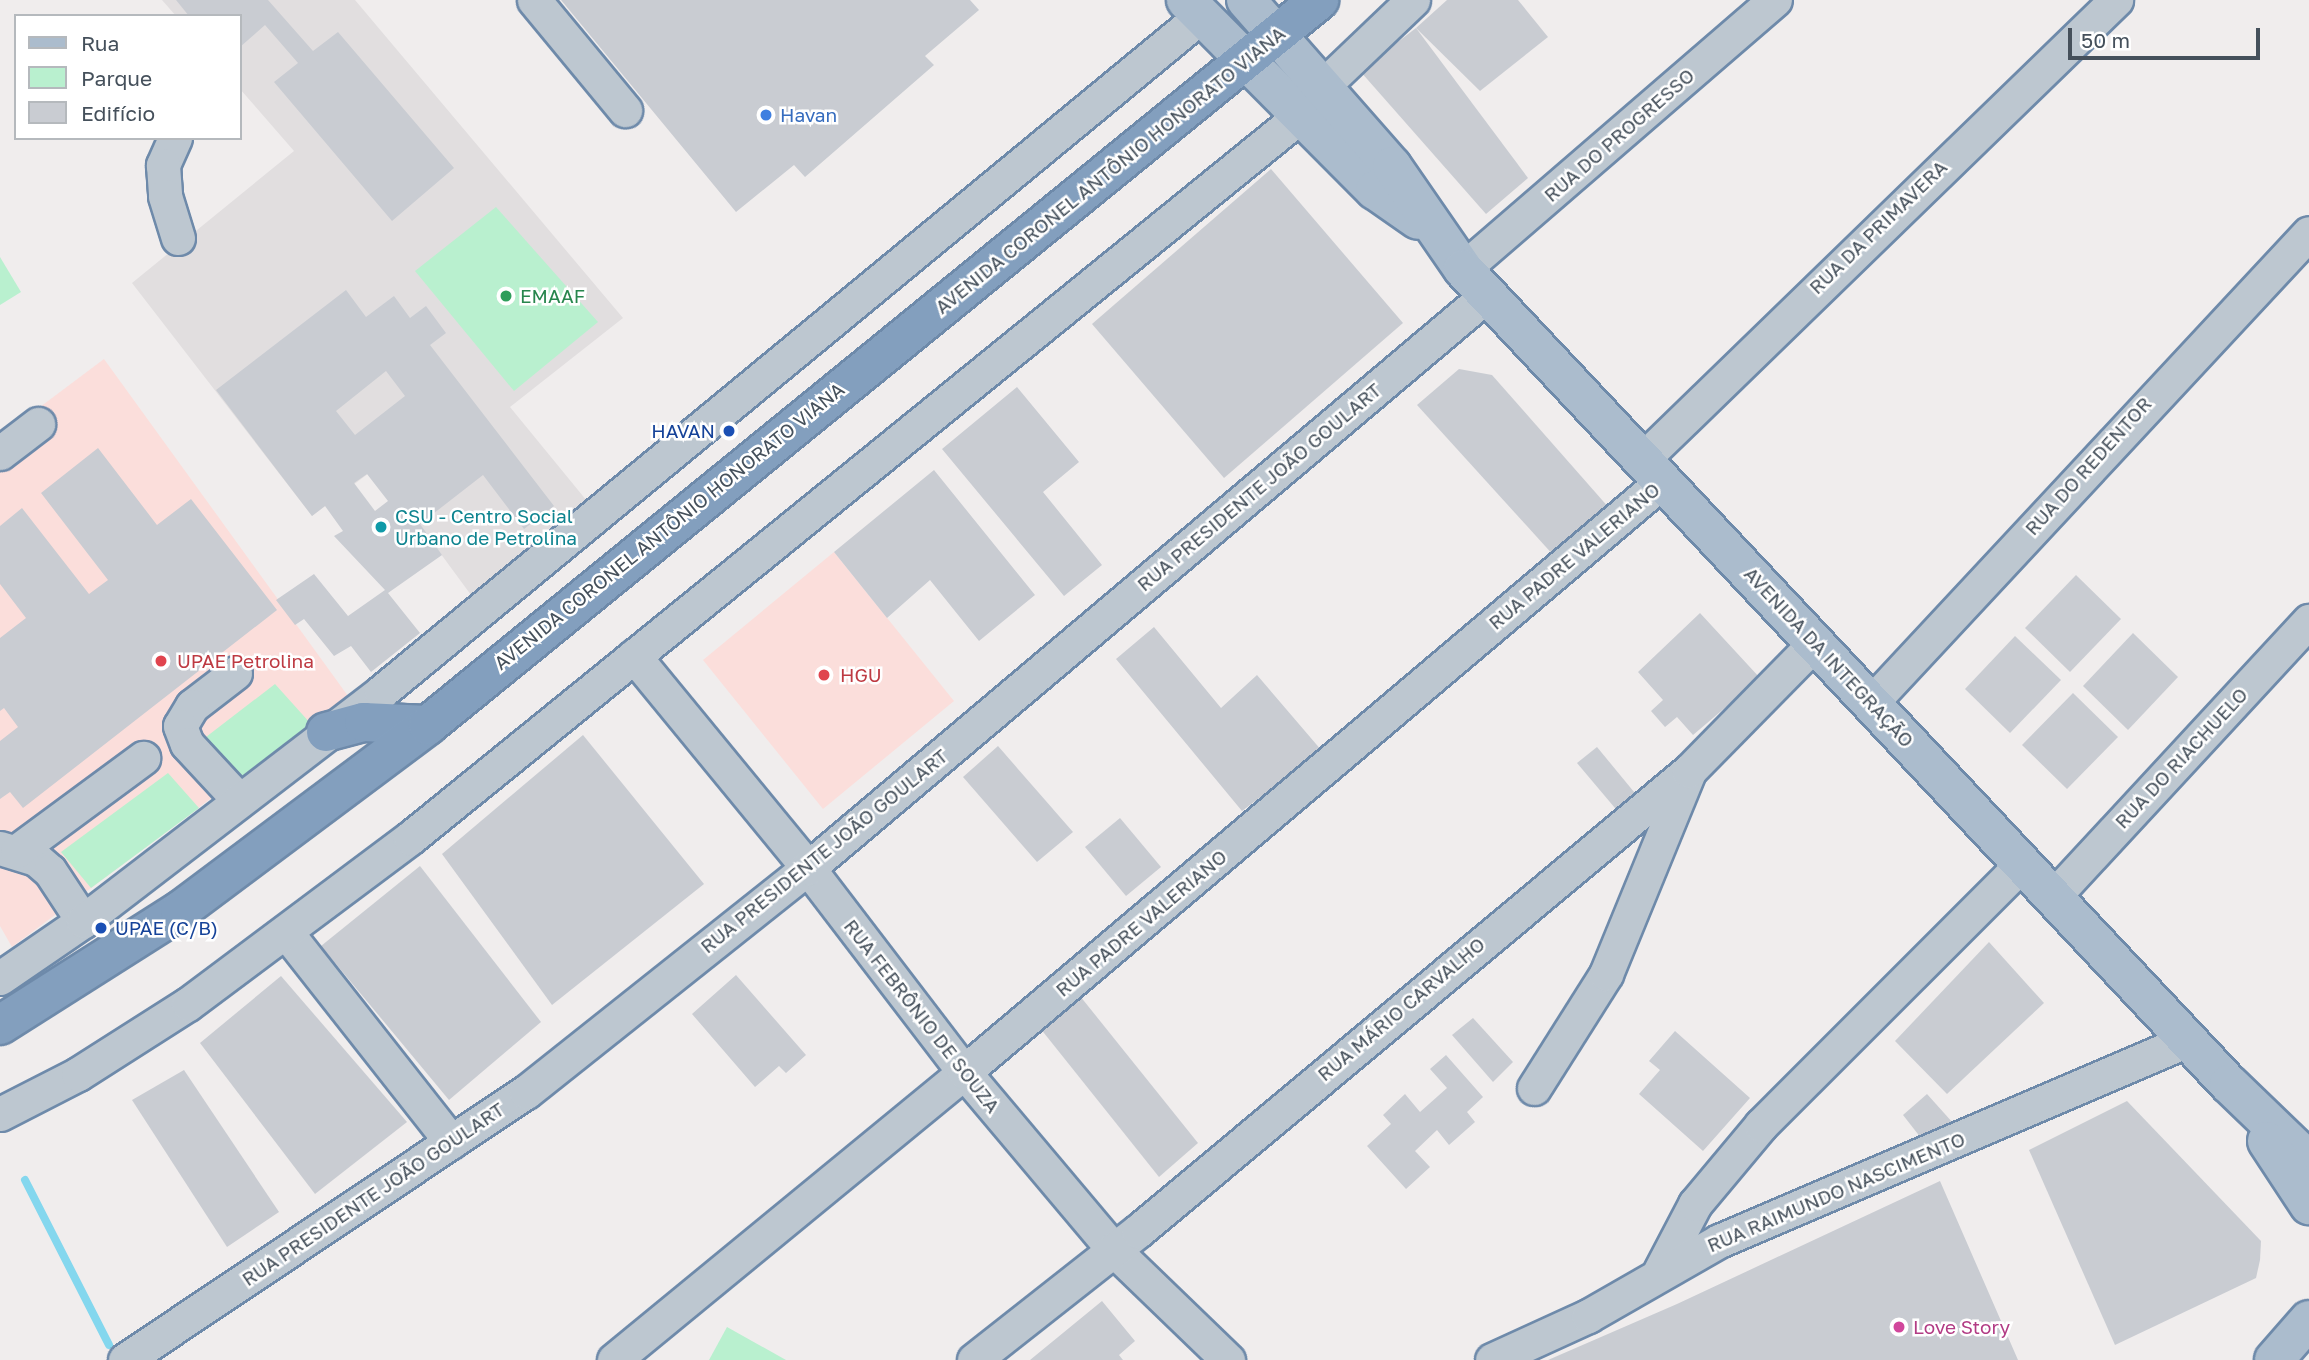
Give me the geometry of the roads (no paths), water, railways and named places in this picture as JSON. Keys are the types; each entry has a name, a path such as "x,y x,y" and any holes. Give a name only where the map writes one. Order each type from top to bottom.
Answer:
{"highway":[{"name":"AVENIDA CORONEL ANTÔNIO HONORATO VIANA","path":"0,1025 181,910 428,725 1319,0"},
{"path":"326,732 364,722 428,725"}],"main road":[{"name":"AVENIDA DA INTEGRAÇÃO","path":"1246,0 1324,85 1392,166 1432,229 1475,282 1654,469 2229,1084 2309,1161"},
{"name":"AVENIDA DA INTEGRAÇÃO","path":"1194,8 1244,63 1375,190 1432,229"},
{"name":"AVENIDA DA INTEGRAÇÃO","path":"2229,1084 2309,1205"},
{"path":"2274,1360 2309,1320"}],"street":[{"path":"534,0 625,110"},
{"path":"1324,85 1413,0"},
{"name":"RUA DO PROGRESSO","path":"1475,282 1775,0"},
{"name":"RUA DA PRIMAVERA","path":"1654,469 2116,0"},
{"path":"0,978 83,921 528,573 1194,8"},
{"path":"0,1114 78,1074 286,932 634,656 1300,116"},
{"path":"174,140 164,175 178,238"},
{"name":"RUA DO REDENTOR","path":"1871,703 2309,233"},
{"name":"RUA PRESIDENTE JOÃO GOULART","path":"125,1360 526,1092 808,868 1475,282"},
{"path":"0,453 38,424"},
{"name":"RUA PADRE VALERIANO","path":"614,1360 964,1072 1654,469"},
{"name":"RUA DO RIACHUELO","path":"2054,896 2309,621"},
{"name":"RUA MÁRIO CARVALHO","path":"974,1360 1113,1249 1689,771 1815,643"},
{"name":"RUA FEBRÔNIO DE SOUZA","path":"634,656 808,868 964,1072 1113,1249 1228,1360"},
{"path":"235,673 192,706 180,726 187,744 239,800"},
{"path":"83,921 50,871 8,850 143,758"},
{"path":"1534,1088 1606,974 1689,771"},
{"path":"1660,1271 1695,1204 1761,1125 2023,863"},
{"path":"286,932 451,1142"},
{"name":"RUA RAIMUNDO NASCIMENTO","path":"1493,1360 1588,1316 1660,1271 2188,1040"}],"waterway":[{"path":"25,1180 109,1345"}],"place":[{"name":"Havan","path":"766,115"},
{"name":"EMAAF","path":"506,296"},
{"name":"HAVAN","path":"729,431"},
{"name":"CSU - Centro Social Urbano de Petrolina","path":"381,527"},
{"name":"UPAE Petrolina","path":"161,661"},
{"name":"HGU","path":"824,675"},
{"name":"UPAE (C/B)","path":"101,928"},
{"name":"Love Story","path":"1899,1327"}]}
